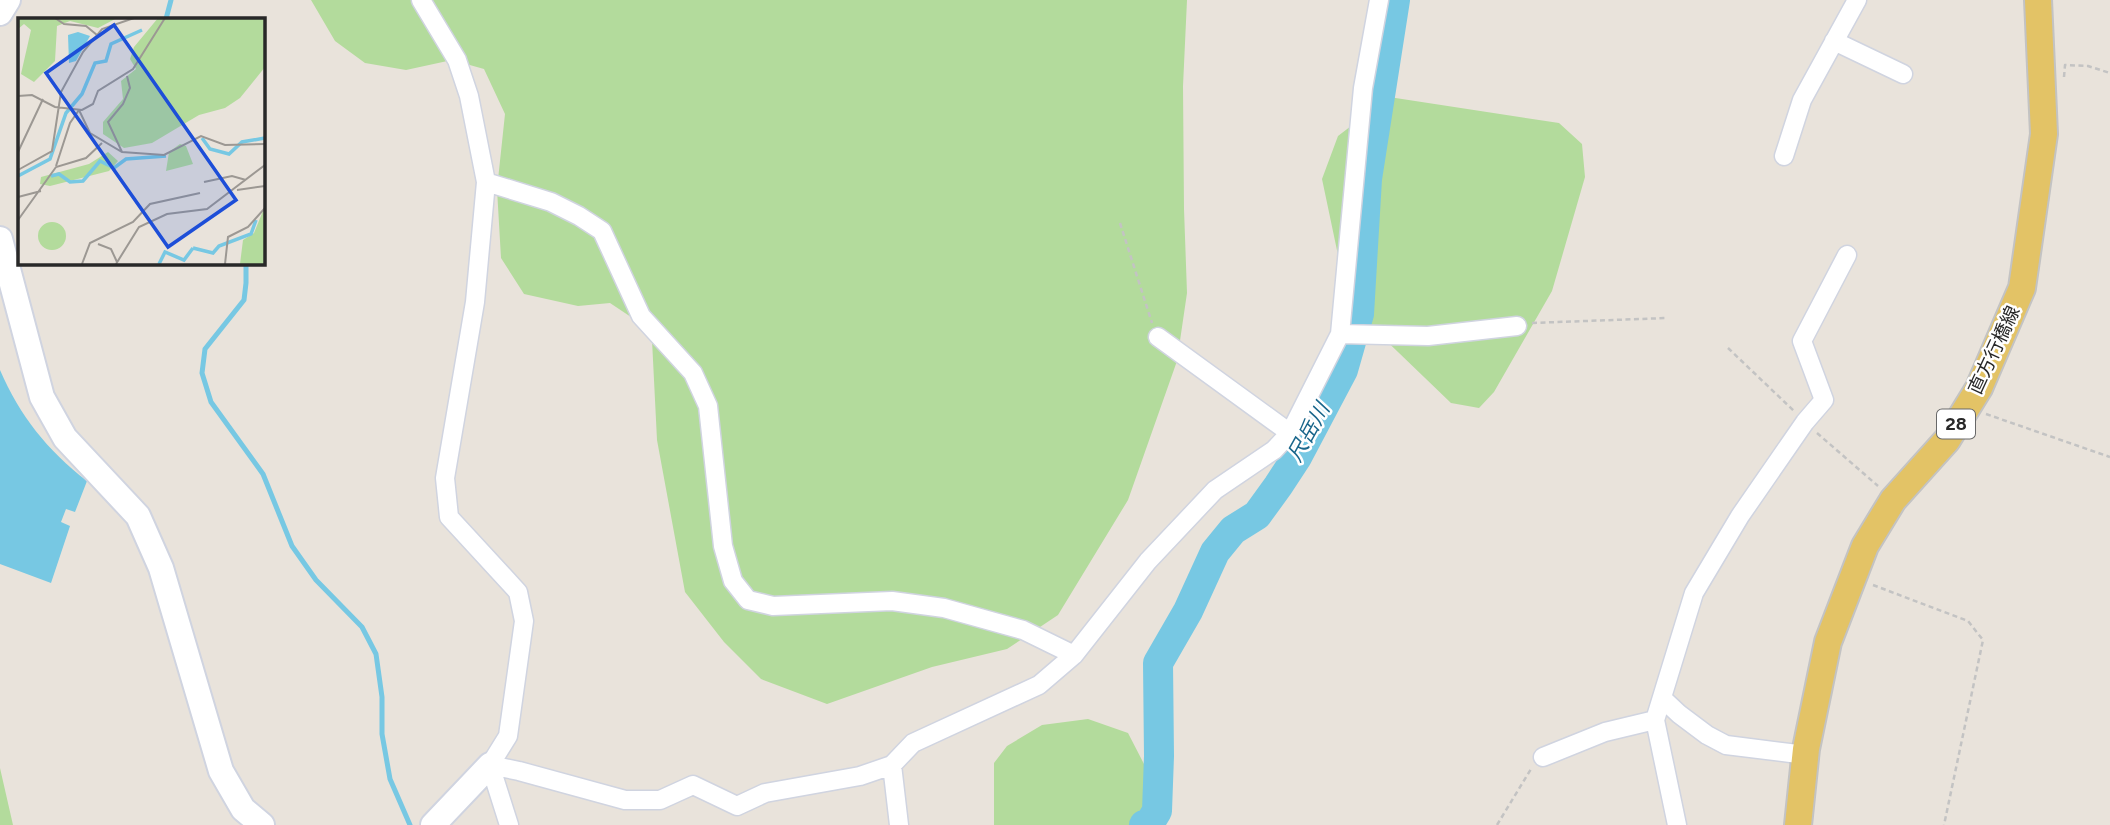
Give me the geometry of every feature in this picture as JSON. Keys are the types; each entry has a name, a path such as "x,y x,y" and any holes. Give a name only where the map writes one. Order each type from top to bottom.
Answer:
{"main road":[{"name":"直方行橋線","path":"1798,825 1806,755 1828,642 1865,546 1893,500 1947,440 1979,388 2022,288 2043,134 2038,0"}],"street":[{"path":"0,13 8,0"},
{"path":"421,0 457,60 469,96 486,182 475,302 445,478 449,517 518,593 524,621 508,736 490,765 433,825"},
{"path":"490,765 625,800 660,800 693,785 737,806 765,793 860,776 892,765 913,743 1039,685 1074,655 1147,561 1215,490 1275,450 1290,433 1340,334 1363,88 1379,0"},
{"path":"1784,156 1802,100 1857,0"},
{"path":"1834,41 1903,74"},
{"path":"486,182 551,202 602,231 641,316 693,373 708,406 723,546 733,581 748,600 773,606 892,601 944,608 1023,629 1074,655"},
{"path":"0,239 41,397 65,438 138,516 161,568 221,771 243,809 262,825"},
{"path":"1677,825 1655,720 1694,593 1740,516 1805,422 1824,400 1802,341 1847,255"},
{"path":"1340,334 1428,336 1521,324"},
{"path":"1156,332 1290,433"},
{"path":"1662,698 1679,715 1726,745 1806,755"},
{"path":"1543,757 1605,732 1655,720"},
{"path":"490,765 509,825"},
{"path":"892,765 899,825"}],"path":[{"path":"2063,88 2065,65 2088,66 2110,73"},
{"path":"1120,223 1156,332"},
{"path":"1521,324 1667,318"},
{"path":"1728,348 1805,422 1893,500"},
{"path":"1966,409 2110,457"},
{"path":"1853,578 1968,621 1983,640 1944,825"},
{"path":"1497,825 1527,773 1543,757"}],"green space":[{"path":"311,0 1187,0 1183,86 1187,293 1177,361 1128,500 1058,615 1007,649 932,667 827,704 761,679 724,642 685,592 657,440 652,340 631,317 610,303 578,306 524,294 501,258 497,189 505,114 484,69 452,60 406,70 365,63 335,41"},
{"path":"1389,97 1559,123 1582,144 1585,177 1552,291 1494,392 1479,408 1451,403 1372,327 1342,274 1322,179 1338,136"},
{"path":"1088,719 1128,733 1144,764 1153,825 994,825 994,763 1007,746 1042,725"},
{"path":"0,768 13,825 0,825"}],"water":[{"path":"0,370 16,402 36,431 59,457 87,481 75,512 66,509 61,522 70,526 51,583 0,564"}],"waterway":[{"path":"166,18 171,0"},
{"name":"尺岳川","path":"1144,825 1149,824 1157,811 1158,663 1188,611 1215,552 1233,530 1257,515 1278,486 1297,457 1343,370 1359,314 1367,179 1395,0"},
{"path":"246,264 244,300 205,349 202,373 211,402 263,474 292,546 316,580 362,627 376,654 382,697 382,734 390,779 410,825"}]}
